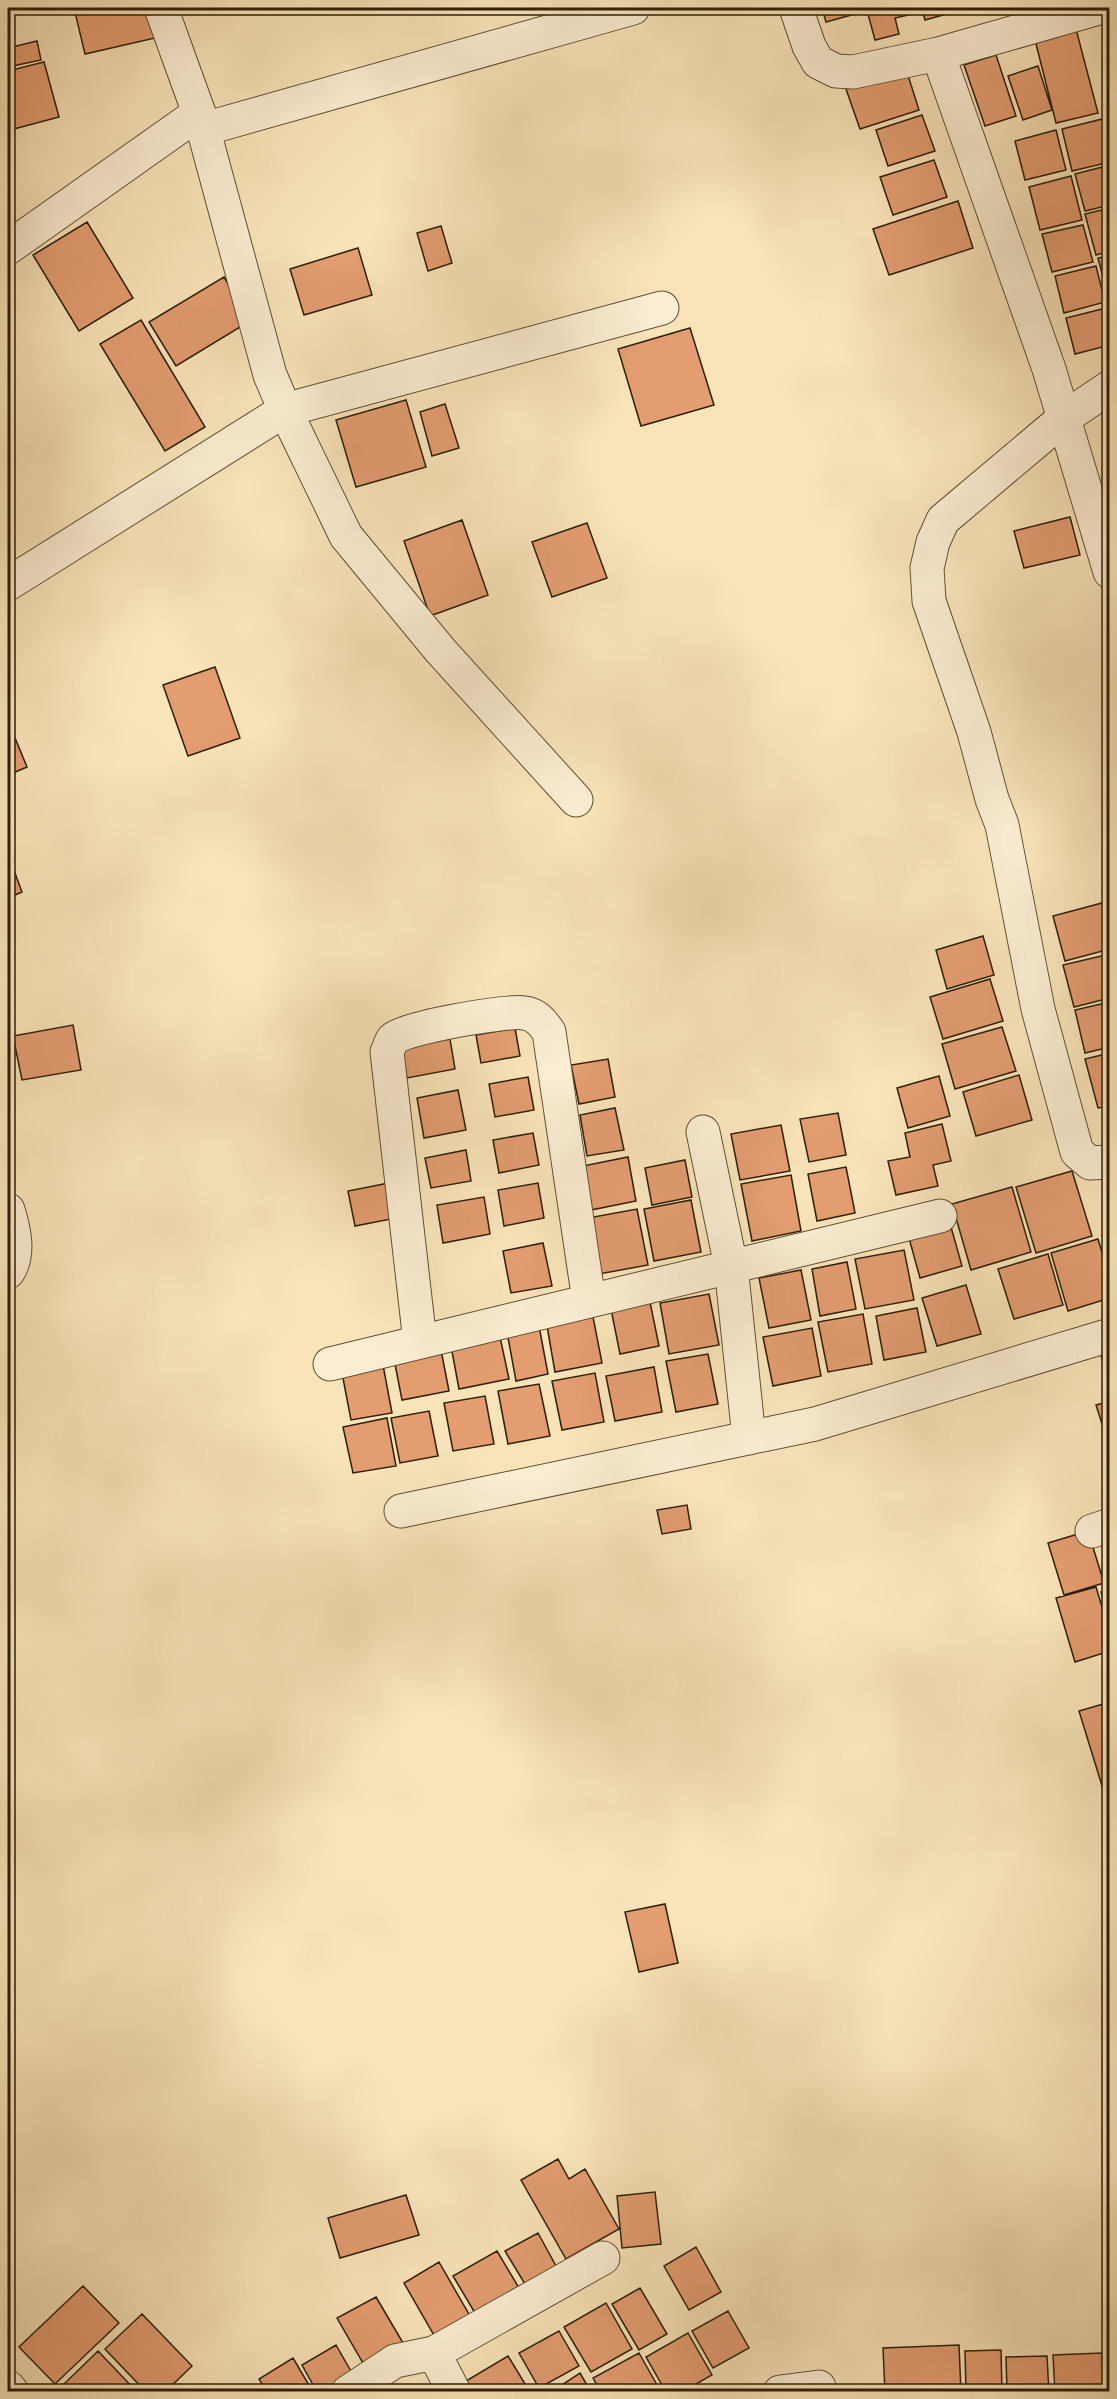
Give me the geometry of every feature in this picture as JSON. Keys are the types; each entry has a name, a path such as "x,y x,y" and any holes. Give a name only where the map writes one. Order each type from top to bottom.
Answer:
{"street":[{"path":"161,8 202,121 270,375 346,536 440,650 576,800"},
{"path":"8,248 202,121 633,8"},
{"path":"796,8 809,46 818,62 836,71 853,72 938,54 1099,8"},
{"path":"1108,8 1110,13"},
{"path":"938,54 1049,369 1110,572"},
{"path":"8,584 285,410 662,308"},
{"path":"1110,387 1064,418 943,520 933,542 927,568 928,601 974,732 992,799 1002,825 1038,1009 1077,1152 1090,1163 1110,1162"},
{"path":"420,1342 387,1052 393,1039 410,1031 502,1013 526,1012 540,1020 549,1032 589,1301"},
{"path":"703,1132 731,1266 749,1438"},
{"path":"8,1210 14,1228 14,1263 8,1272"},
{"path":"330,1364 940,1216"},
{"path":"401,1511 834,1419 1110,1335"},
{"path":"348,2391 395,2361 434,2353 603,2258"},
{"path":"434,2353 454,2391"},
{"path":"8,2387 12,2391"},
{"path":"780,2391 819,2387"}],"building":[{"path":"74,8 148,8 155,38 85,54"},
{"path":"822,8 865,8 866,11 826,22"},
{"path":"892,8 916,8 917,13 895,18 899,34 875,40 868,14"},
{"path":"922,8 965,8 965,9 925,20"},
{"path":"1076,29 1098,113 1056,123 1035,40"},
{"path":"37,41 41,60 8,67 8,48"},
{"path":"996,55 1016,116 985,126 964,65"},
{"path":"44,62 59,117 10,130 8,71"},
{"path":"1038,66 1052,110 1023,120 1008,76"},
{"path":"906,69 919,110 860,129 846,89"},
{"path":"922,115 935,151 888,166 876,130"},
{"path":"1102,119 1110,151 1110,162 1072,171 1062,129"},
{"path":"1056,130 1066,170 1025,180 1015,141"},
{"path":"934,160 947,197 893,215 880,177"},
{"path":"1110,165 1110,205 1085,211 1075,174"},
{"path":"1071,176 1082,220 1040,230 1029,187"},
{"path":"958,201 973,248 889,275 873,229"},
{"path":"1110,208 1110,251 1096,255 1085,214"},
{"path":"87,222 133,298 79,331 33,255"},
{"path":"1083,225 1093,262 1052,272 1042,234"},
{"path":"441,226 452,263 428,271 417,233"},
{"path":"358,248 372,295 304,315 290,269"},
{"path":"1110,256 1110,304 1098,258"},
{"path":"1096,266 1105,302 1064,313 1055,276"},
{"path":"224,277 250,321 176,366 149,322"},
{"path":"1106,308 1110,320 1110,345 1075,354 1066,318"},
{"path":"141,320 205,427 165,451 100,344"},
{"path":"690,328 714,405 641,426 618,349"},
{"path":"406,400 426,467 356,487 336,420"},
{"path":"445,404 459,448 432,456 420,412"},
{"path":"1070,517 1080,555 1024,568 1014,531"},
{"path":"462,520 488,595 430,616 404,541"},
{"path":"587,523 607,578 552,597 532,542"},
{"path":"215,667 240,738 188,756 163,685"},
{"path":"13,733 27,767 8,775 8,735"},
{"path":"8,854 22,892 8,898"},
{"path":"1102,903 1110,931 1110,949 1065,961 1053,916"},
{"path":"983,936 994,975 947,989 936,950"},
{"path":"1110,954 1110,998 1074,1007 1063,965"},
{"path":"990,979 1003,1021 943,1039 930,997"},
{"path":"1110,1002 1110,1047 1085,1053 1075,1010"},
{"path":"73,1025 81,1070 22,1080 13,1036"},
{"path":"1002,1027 1016,1071 955,1089 942,1044"},
{"path":"515,1028 520,1056 481,1063 476,1035"},
{"path":"450,1039 455,1069 407,1078 401,1048"},
{"path":"1110,1053 1110,1106 1098,1108 1085,1059"},
{"path":"608,1059 615,1097 579,1104 571,1065"},
{"path":"1019,1075 1032,1120 976,1136 963,1092"},
{"path":"939,1076 950,1116 908,1128 897,1088"},
{"path":"528,1077 534,1110 495,1117 489,1084"},
{"path":"458,1090 466,1130 424,1138 417,1098"},
{"path":"615,1108 624,1150 587,1156 580,1115"},
{"path":"838,1113 846,1155 809,1162 800,1119"},
{"path":"942,1124 951,1161 933,1165 938,1186 896,1195 888,1161 910,1157 905,1133"},
{"path":"781,1125 790,1171 740,1180 731,1134"},
{"path":"533,1133 539,1165 499,1173 493,1140"},
{"path":"466,1150 471,1181 431,1188 425,1158"},
{"path":"628,1157 636,1201 591,1210 583,1166"},
{"path":"685,1160 692,1197 652,1205 645,1168"},
{"path":"846,1167 855,1213 817,1221 808,1174"},
{"path":"1072,1171 1092,1236 1036,1253 1016,1187"},
{"path":"791,1175 801,1231 752,1241 741,1184"},
{"path":"389,1183 396,1218 355,1226 348,1191"},
{"path":"538,1183 544,1218 504,1226 498,1190"},
{"path":"1012,1187 1031,1252 971,1270 952,1204"},
{"path":"484,1197 490,1234 443,1243 437,1205"},
{"path":"691,1200 701,1252 654,1261 644,1209"},
{"path":"637,1209 648,1265 599,1274 588,1218"},
{"path":"951,1227 962,1266 920,1278 909,1238"},
{"path":"1110,1233 1110,1260 1102,1235"},
{"path":"1098,1239 1110,1279 1110,1298 1068,1311 1051,1253"},
{"path":"543,1243 552,1286 511,1293 503,1251"},
{"path":"904,1250 914,1300 865,1309 855,1259"},
{"path":"1048,1254 1063,1305 1014,1319 998,1269"},
{"path":"847,1262 856,1309 820,1316 812,1269"},
{"path":"801,1270 811,1320 769,1328 759,1278"},
{"path":"966,1285 981,1334 937,1346 922,1298"},
{"path":"709,1294 719,1345 669,1354 660,1303"},
{"path":"650,1302 659,1346 620,1354 611,1309"},
{"path":"917,1308 926,1352 884,1360 876,1316"},
{"path":"863,1314 872,1364 828,1372 818,1322"},
{"path":"593,1317 602,1363 555,1372 547,1326"},
{"path":"539,1326 548,1374 516,1381 507,1332"},
{"path":"812,1328 821,1376 773,1386 763,1337"},
{"path":"500,1337 509,1379 459,1389 451,1346"},
{"path":"1110,1349 1110,1386 1100,1352"},
{"path":"441,1350 449,1391 402,1400 394,1359"},
{"path":"708,1354 718,1404 676,1412 666,1361"},
{"path":"383,1365 392,1413 351,1420 342,1373"},
{"path":"654,1367 662,1412 615,1421 606,1376"},
{"path":"595,1373 604,1422 562,1430 552,1381"},
{"path":"539,1384 550,1436 508,1444 498,1391"},
{"path":"485,1396 494,1444 453,1451 444,1403"},
{"path":"1110,1401 1110,1449 1096,1405"},
{"path":"429,1411 438,1456 400,1463 391,1418"},
{"path":"387,1418 396,1466 353,1473 343,1427"},
{"path":"687,1505 691,1529 662,1534 657,1510"},
{"path":"1088,1531 1104,1583 1064,1595 1048,1543"},
{"path":"1110,1545 1110,1569 1103,1547"},
{"path":"1096,1587 1110,1633 1110,1651 1075,1662 1056,1598"},
{"path":"1110,1590 1110,1622 1101,1592"},
{"path":"1110,1702 1110,1787 1103,1789 1079,1711"},
{"path":"665,1904 678,1963 639,1972 625,1912"},
{"path":"558,2159 569,2179 585,2169 619,2229 566,2259 521,2180"},
{"path":"655,2192 661,2244 622,2248 617,2196"},
{"path":"406,2195 419,2235 340,2258 328,2218"},
{"path":"538,2233 556,2266 525,2284 505,2251"},
{"path":"696,2247 721,2292 689,2310 664,2266"},
{"path":"497,2251 519,2288 475,2313 453,2276"},
{"path":"439,2262 470,2316 435,2337 404,2283"},
{"path":"83,2286 119,2323 55,2384 19,2347"},
{"path":"640,2288 667,2334 639,2350 612,2304"},
{"path":"376,2297 406,2348 367,2370 337,2318"},
{"path":"606,2303 632,2349 591,2372 564,2327"},
{"path":"728,2311 749,2348 713,2368 692,2331"},
{"path":"142,2314 192,2366 165,2392 146,2392 105,2349"},
{"path":"559,2331 579,2366 539,2388 519,2353"},
{"path":"688,2333 712,2375 682,2392 666,2392 646,2357"},
{"path":"336,2345 356,2380 335,2392 317,2392 302,2365"},
{"path":"959,2345 961,2392 885,2392 883,2348"},
{"path":"1001,2350 1002,2392 966,2392 965,2351"},
{"path":"98,2351 137,2392 69,2392 63,2385"},
{"path":"639,2353 661,2392 601,2392 593,2378"},
{"path":"1102,2353 1103,2392 1055,2392 1053,2355"},
{"path":"508,2356 530,2392 472,2392 466,2381"},
{"path":"1047,2356 1049,2392 1007,2392 1006,2357"},
{"path":"293,2358 313,2392 267,2392 259,2379"},
{"path":"580,2373 591,2392 551,2392"}]}
